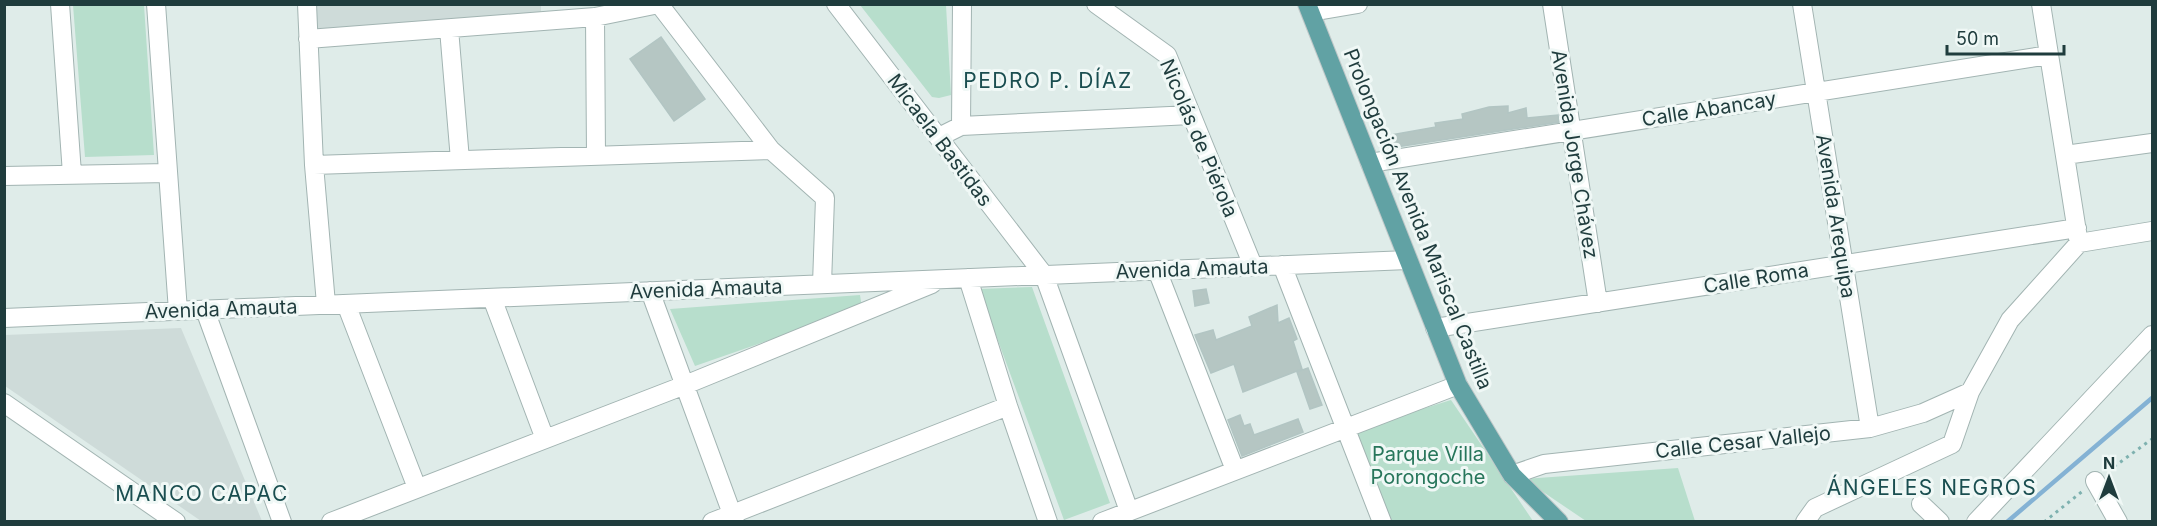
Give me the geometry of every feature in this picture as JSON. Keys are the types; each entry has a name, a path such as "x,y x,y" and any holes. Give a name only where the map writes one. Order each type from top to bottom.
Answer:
{"main road":[{"name":"Prolongación Avenida Mariscal Castilla","path":"1308,6 1458,385 1512,475 1559,522"}],"street":[{"path":"60,4 72,174"},
{"path":"156,4 178,311"},
{"path":"307,4 314,165 326,304"},
{"path":"308,39 595,17 659,4 771,150 825,198 822,284"},
{"name":"Micaela Bastidas","path":"836,4 1044,275 1129,511"},
{"path":"962,4 962,126"},
{"name":"Nicolás de Piérola","path":"1096,4 1122,12 1167,55 1253,267"},
{"path":"1308,6 1358,4"},
{"name":"Avenida Jorge Chávez","path":"1552,4 1598,303"},
{"name":"Avenida Arequipa","path":"1802,4 1870,428"},
{"path":"1805,522 1815,508 1953,444 1970,392 2010,320 2078,235 2041,4"},
{"path":"595,17 596,156"},
{"path":"449,29 460,160"},
{"name":"Calle Abancay","path":"1370,163 2049,55"},
{"path":"939,137 962,126 1191,115"},
{"path":"2065,155 2152,143"},
{"path":"314,165 771,150"},
{"path":"4,176 168,173"},
{"name":"Calle Roma","path":"1435,328 1843,264 2078,235 2152,231"},
{"name":"Avenida Amauta","path":"4,318 1408,260"},
{"path":"1282,265 1382,522"},
{"path":"1157,270 1235,470"},
{"path":"968,278 1008,406 1048,522"},
{"path":"331,522 685,385 943,279"},
{"path":"650,291 734,518"},
{"path":"492,298 545,439"},
{"path":"346,304 417,488"},
{"path":"205,310 282,522"},
{"path":"1976,522 2152,335"},
{"path":"1102,522 1458,385"},
{"name":"Calle Cesar Vallejo","path":"1512,475 1544,464 1870,428 1923,413 1970,392"},
{"path":"4,403 176,522"},
{"path":"712,522 734,518 1008,406"},
{"path":"2095,481 2118,522"},
{"path":"1921,504 1940,522"}],"shaded area":[{"path":"314,5 541,5 541,27 315,30"},
{"path":"181,328 262,521 201,521 5,386 5,335"}],"green space":[{"path":"73,5 144,5 154,155 85,157"},
{"path":"860,5 946,5 951,95 932,97"},
{"path":"1032,287 1110,503 1064,520 979,289"},
{"path":"860,295 862,308 695,366 670,309"},
{"name":"Parque Villa Porongoche","path":"1451,400 1533,521 1387,521 1351,431"},
{"path":"1678,468 1695,521 1586,521 1524,479"}],"building":[{"path":"661,37 705,99 674,121 630,59"},
{"path":"1508,106 1508,113 1526,108 1527,118 1558,115 1559,122 1384,149 1379,137 1436,127 1435,123 1463,119 1462,114 1489,107"},
{"path":"1206,289 1209,303 1195,306 1193,291"},
{"path":"1277,305 1278,323 1289,318 1297,339 1293,341 1302,369 1243,392 1234,364 1211,373 1195,335 1213,330 1216,340 1252,326 1249,317"},
{"path":"1308,368 1322,405 1310,409 1297,372"},
{"path":"1240,415 1244,426 1250,424 1254,435 1298,419 1303,432 1242,456 1228,420"}],"waterway":[{"path":"2007,522 2152,398"}],"district":[{"name":"PEDRO P. DÍAZ","path":"1048,80"},
{"name":"ÁNGELES NEGROS","path":"1932,487"},
{"name":"MANCO CAPAC","path":"202,493"}]}
